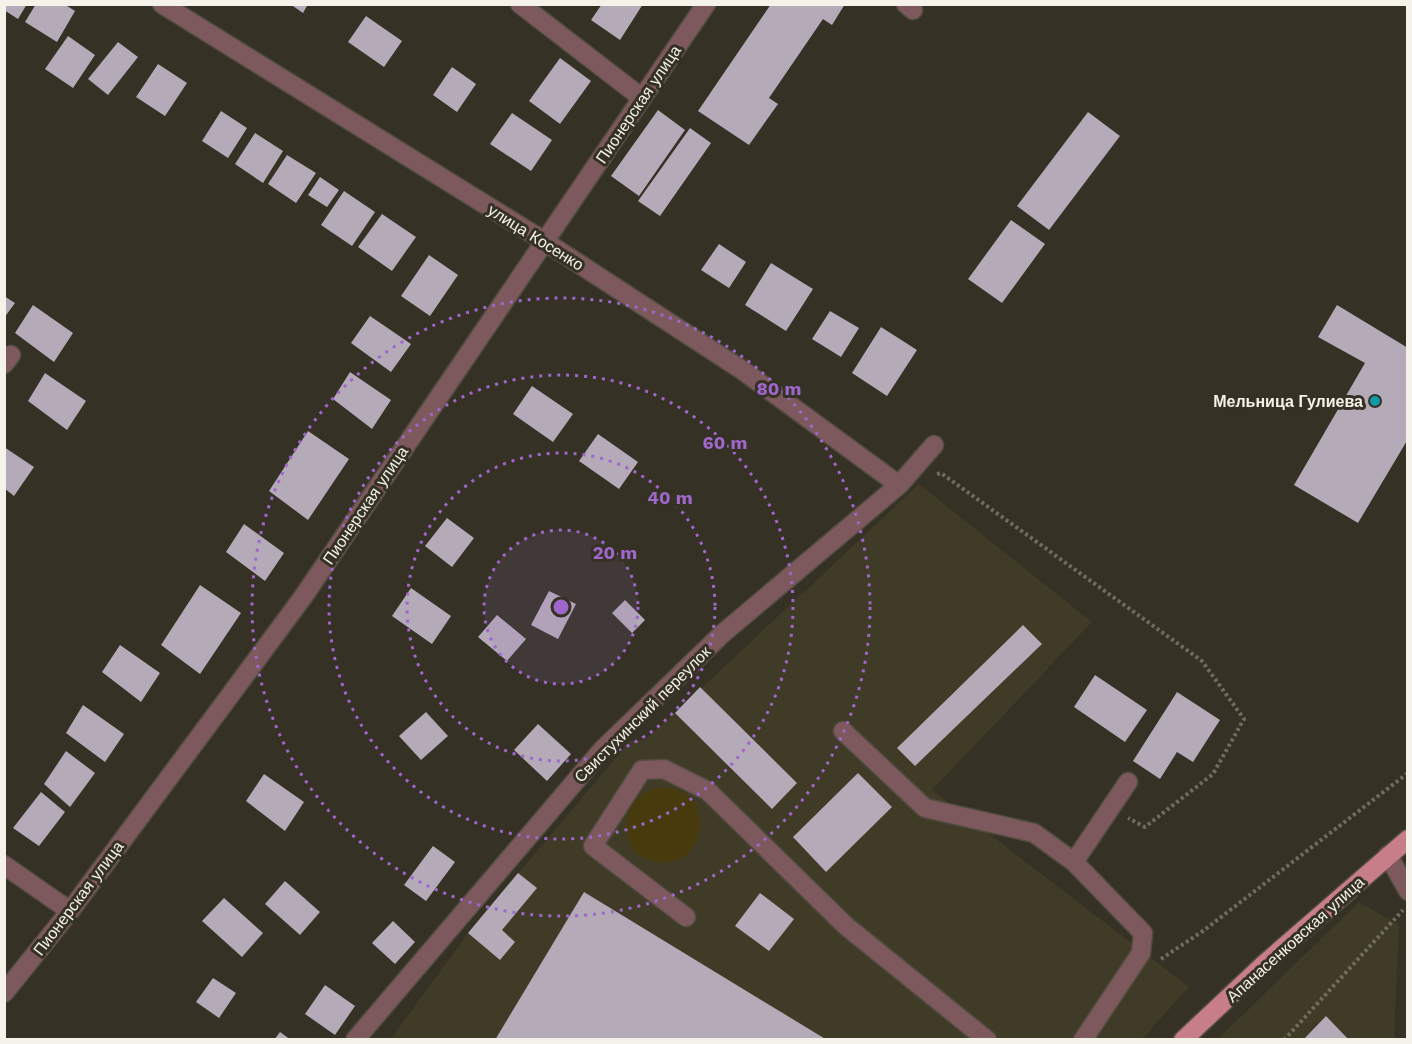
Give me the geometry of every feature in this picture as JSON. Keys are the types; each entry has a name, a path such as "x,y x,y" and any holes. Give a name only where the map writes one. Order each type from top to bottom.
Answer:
{"main road":[{"name":"Апанасенковская улица","path":"1183,1040 1264,964 1407,839"}],"street":[{"name":"улица Косенко","path":"162,4 544,241 742,370 899,485"},
{"path":"520,4 642,98"},
{"name":"Пионерская улица","path":"4,993 70,911 303,597 706,4"},
{"name":"Свистухинский переулок","path":"355,1040 602,750 722,634 899,485 934,445"},
{"path":"843,731 925,808 1034,833 1074,862 1143,933 1141,952 1083,1040"},
{"path":"686,917 593,846 642,770 664,769 708,791 846,927 987,1040"},
{"path":"1074,862 1128,782"},
{"path":"1388,855 1407,891"},
{"path":"4,865 70,911"}],"path":[{"path":"899,485 941,473 1202,661 1244,719 1213,774 1145,827 1110,809"},
{"path":"1160,960 1203,931 1407,773"},
{"path":"1284,1040 1407,906"}],"shaded area":[{"path":"919,484 1092,622 932,790 1189,987 1142,1039 390,1040 468,933 630,741 645,740"},
{"path":"656,788 684,792 694,802 699,816 699,832 694,846 689,853 675,861 660,862 645,858 634,850 628,838 627,818 633,803"},
{"path":"1359,902 1399,925 1394,1039 1217,1040"}],"building":[{"path":"4,4 27,4 18,19 4,10"},
{"path":"36,4 64,4 75,11 57,42 25,22"},
{"path":"290,4 308,4 303,13"},
{"path":"602,4 643,4 620,40 591,20"},
{"path":"771,4 845,4 832,25 823,19 769,98 778,104 749,145 698,111"},
{"path":"366,16 402,41 384,67 348,42"},
{"path":"68,36 95,55 73,88 45,69"},
{"path":"118,42 138,57 108,95 88,79"},
{"path":"560,58 591,81 560,124 529,101"},
{"path":"158,64 187,83 165,116 136,97"},
{"path":"452,67 476,84 457,112 433,95"},
{"path":"658,110 685,130 639,196 611,176"},
{"path":"221,111 247,128 228,158 202,141"},
{"path":"1088,112 1120,136 1049,230 1017,206"},
{"path":"512,113 552,140 531,171 490,144"},
{"path":"690,128 711,143 660,216 638,201"},
{"path":"255,133 283,151 263,183 235,164"},
{"path":"287,155 316,173 296,203 268,184"},
{"path":"320,177 339,190 327,207 308,195"},
{"path":"344,191 375,212 352,246 321,225"},
{"path":"382,214 416,237 392,271 358,247"},
{"path":"1011,220 1045,244 1002,303 968,279"},
{"path":"719,244 746,262 729,288 701,270"},
{"path":"429,255 458,275 430,316 401,296"},
{"path":"771,263 813,289 786,331 745,305"},
{"path":"4,296 15,303 4,318"},
{"path":"33,305 73,333 54,362 15,333"},
{"name":"Мельница Гулиева","path":"1337,305 1408,348 1408,439 1358,523 1294,485 1365,363 1318,337"},
{"path":"830,311 859,328 841,357 812,339"},
{"path":"370,316 411,344 391,372 351,343"},
{"path":"881,327 917,350 887,396 852,373"},
{"path":"350,372 391,400 372,429 333,399"},
{"path":"45,373 86,401 67,430 28,401"},
{"path":"532,386 573,414 553,442 513,414"},
{"path":"308,431 349,459 308,520 269,491"},
{"path":"598,434 638,462 619,489 579,461"},
{"path":"4,447 34,467 14,496 4,488"},
{"path":"447,518 474,538 452,567 425,546"},
{"path":"244,524 284,553 265,581 226,552"},
{"path":"200,585 241,613 200,674 161,645"},
{"path":"411,588 451,616 432,644 392,616"},
{"path":"549,591 576,604 558,639 531,625"},
{"path":"625,600 645,620 632,633 612,613"},
{"path":"497,615 526,639 507,661 478,637"},
{"path":"1023,625 1042,644 915,766 897,748"},
{"path":"120,645 160,673 141,702 102,672"},
{"path":"1095,675 1147,710 1125,742 1074,707"},
{"path":"700,687 797,783 772,809 675,713"},
{"path":"1177,692 1220,720 1193,762 1177,752 1160,779 1133,761"},
{"path":"83,705 124,734 105,762 66,733"},
{"path":"426,712 448,736 421,760 399,736"},
{"path":"538,724 571,754 547,781 514,750"},
{"path":"66,751 95,773 70,807 44,784"},
{"path":"858,773 892,807 826,872 793,837"},
{"path":"264,774 304,802 285,831 246,801"},
{"path":"41,792 65,812 39,846 13,828"},
{"path":"433,846 455,862 426,901 404,885"},
{"path":"518,873 537,888 502,930 515,942 500,960 468,933"},
{"path":"285,881 320,912 300,935 265,904"},
{"path":"584,892 827,1040 495,1040"},
{"path":"760,893 794,919 769,951 735,926"},
{"path":"224,898 263,933 242,957 202,921"},
{"path":"393,921 415,942 395,964 372,943"},
{"path":"213,978 236,993 219,1018 196,1002"},
{"path":"325,985 355,1006 335,1035 305,1014"},
{"path":"1326,1016 1349,1040 1303,1040"},
{"path":"280,1032 291,1040 274,1040"}],"place":[{"name":"Мельница Гулиева","path":"1375,401"}]}
